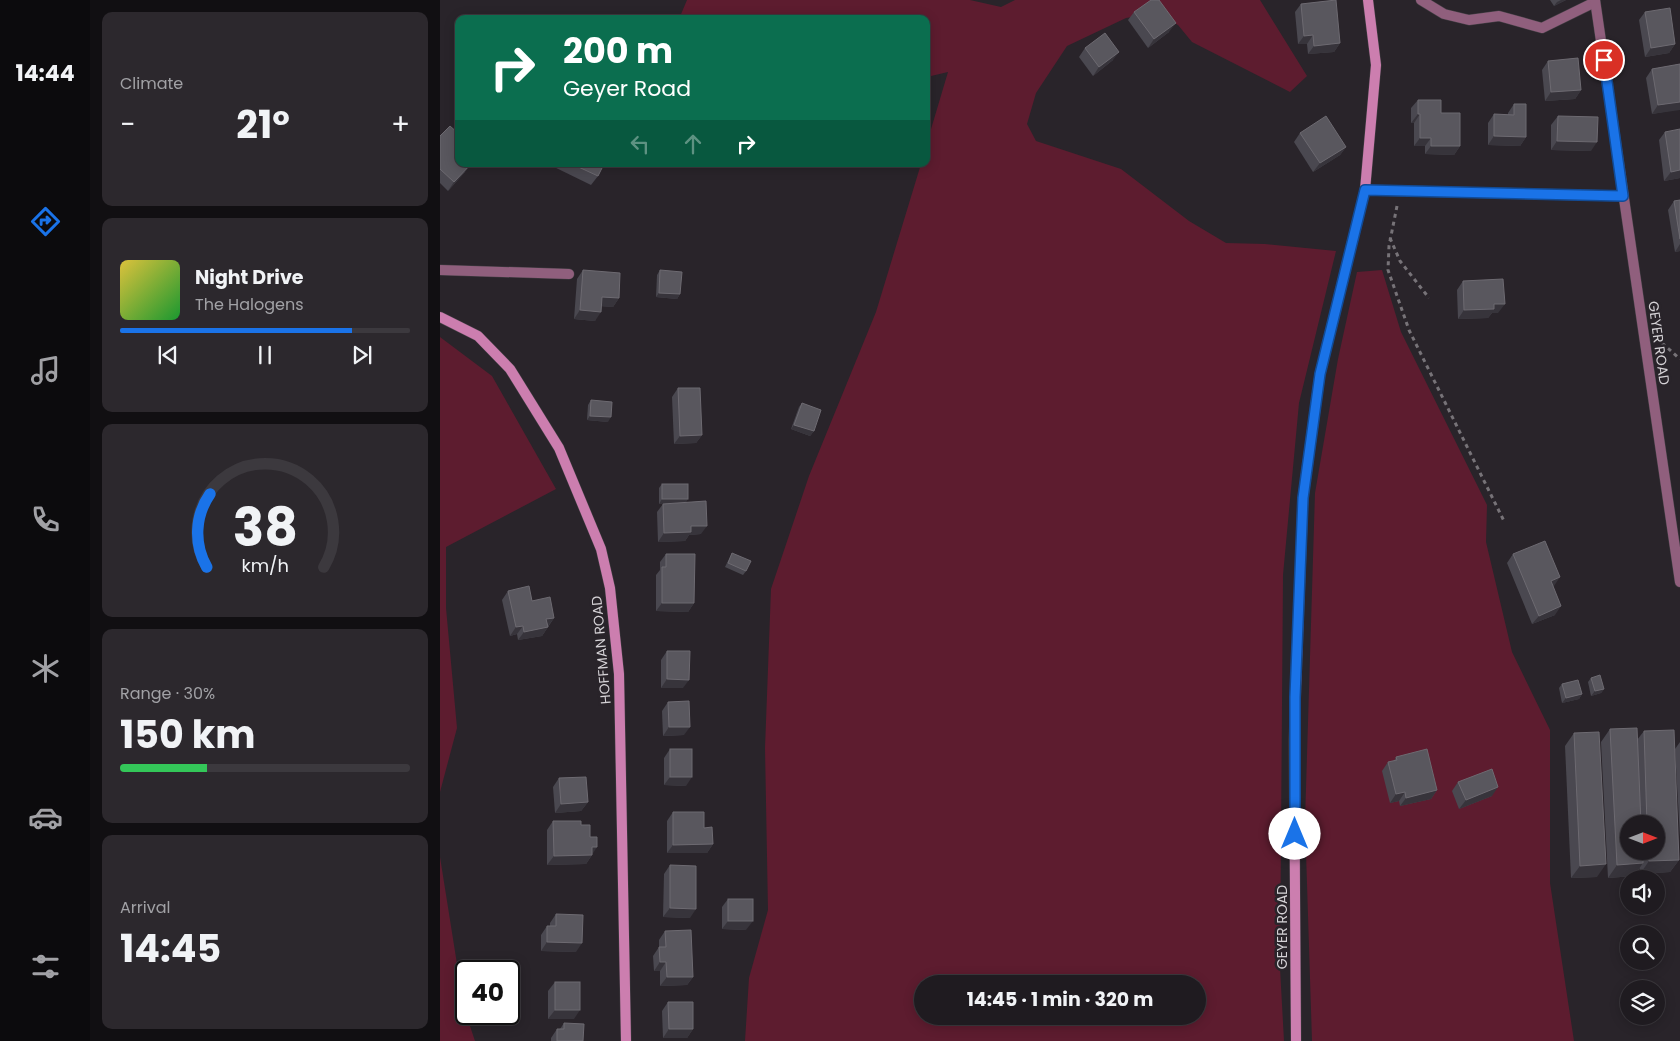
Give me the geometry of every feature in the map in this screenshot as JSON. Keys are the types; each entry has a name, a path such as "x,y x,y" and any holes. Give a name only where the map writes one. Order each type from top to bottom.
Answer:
{"street":[{"name":"GEYER ROAD","path":"1296,1041 1294,740 1303,498 1320,374 1365,190 1376,65 1368,0"},
{"path":"1421,0 1444,14 1469,20 1499,16 1542,28 1595,1"},
{"name":"GEYER ROAD","path":"1595,1 1680,582"},
{"path":"1365,190 1623,196"},
{"path":"440,270 569,274"},
{"name":"HOFFMAN ROAD","path":"440,317 478,336 510,368 559,448 601,549 610,588 619,674 626,1041"}],"path":[{"path":"1400,191 1390,238 1388,270 1409,330 1504,521"},
{"path":"1390,238 1400,261 1429,298"}],"shaded area":[{"path":"687,0 970,0 1001,7 1015,0 1260,0 1307,76 1290,92 1192,42 1178,25 1156,13 1126,18 1067,46 1036,93 1027,124 1036,141 1121,169 1189,221 1226,243 1265,244 1336,251 1299,403 1283,575 1280,968 1284,1041 745,1041 749,978 768,910 765,748 771,589 809,476 876,312 920,167 930,167 930,133 948,72 930,77 930,15 681,15"},
{"path":"1382,270 1401,332 1487,505 1486,542 1512,652 1550,730 1550,883 1574,1041 1312,1041 1305,821 1315,493 1338,359 1357,272"},
{"path":"440,337 492,376 556,489 446,547 446,608 457,728 440,792"},
{"path":"440,857 456,960 455,1025 470,1025 475,1041 440,1041"}],"building":[{"path":"1151,0 1159,0 1176,23 1154,39 1134,12"},
{"path":"1336,0 1340,43 1314,46 1313,35 1304,36 1301,4"},
{"path":"1670,8 1675,44 1651,48 1645,12"},
{"path":"1105,33 1119,52 1099,67 1085,48"},
{"path":"1578,58 1581,90 1551,92 1548,61"},
{"path":"1680,64 1680,102 1658,105 1652,69"},
{"path":"1418,100 1441,100 1441,113 1460,113 1460,146 1431,146 1431,138 1420,138"},
{"path":"1514,104 1526,104 1526,137 1494,136 1494,114 1514,115"},
{"path":"1326,116 1346,147 1320,163 1300,133"},
{"path":"1558,116 1598,117 1597,142 1557,141"},
{"path":"450,126 455,130 455,167 468,167 454,182 440,169 440,136"},
{"path":"1680,129 1680,170 1671,172 1665,132"},
{"path":"578,167 602,167 598,176"},
{"path":"1680,200 1680,239 1674,201"},
{"path":"583,270 620,273 619,298 602,297 601,312 580,310"},
{"path":"660,270 682,272 680,294 659,293"},
{"path":"1503,279 1505,304 1494,304 1494,309 1464,310 1463,281"},
{"path":"678,388 700,388 702,435 680,436"},
{"path":"591,400 612,402 611,417 590,416"},
{"path":"802,403 821,410 814,431 794,425"},
{"path":"662,484 688,484 688,499 662,499"},
{"path":"706,501 707,526 691,526 691,532 664,533 663,504"},
{"path":"1545,541 1560,577 1551,581 1561,606 1539,616 1513,554"},
{"path":"732,553 751,561 746,571 728,563"},
{"path":"666,554 695,554 694,603 662,603 662,567 666,567"},
{"path":"529,586 532,601 550,597 554,618 546,619 548,627 524,632 523,626 516,627 508,591"},
{"path":"667,651 690,651 689,680 667,679"},
{"path":"1600,675 1604,689 1595,691 1591,678"},
{"path":"1578,680 1582,694 1566,698 1562,684"},
{"path":"689,701 690,727 669,727 668,702"},
{"path":"1637,728 1641,815 1620,815 1620,860 1643,860 1643,863 1617,865 1610,729"},
{"path":"1674,730 1679,860 1649,861 1665,860 1665,815 1647,815 1644,731"},
{"path":"1599,732 1606,864 1580,866 1574,733"},
{"path":"670,749 692,749 692,777 670,777"},
{"path":"1427,749 1437,790 1406,798 1405,792 1396,794 1388,762 1397,760 1396,757"},
{"path":"1492,769 1498,787 1466,800 1458,782"},
{"path":"586,777 588,802 561,804 559,778"},
{"path":"673,812 704,812 704,828 712,827 713,844 673,845"},
{"path":"553,821 581,821 581,825 590,825 590,837 597,837 597,847 592,847 592,855 554,856"},
{"path":"670,865 696,866 696,909 670,908"},
{"path":"728,899 753,899 753,921 728,921"},
{"path":"556,914 583,915 582,943 547,942 547,926 556,926"},
{"path":"691,930 693,977 667,977 666,962 660,962 659,947 666,947 665,931"},
{"path":"555,982 580,982 580,1010 555,1010"},
{"path":"668,1002 693,1002 693,1029 669,1029"},
{"path":"564,1023 584,1024 583,1041 557,1041 557,1029 564,1029"}],"route":[{"path":"1295,834 1295,697 1303,498 1320,374 1348,252 1365,190 1623,196 1604,60"}]}
